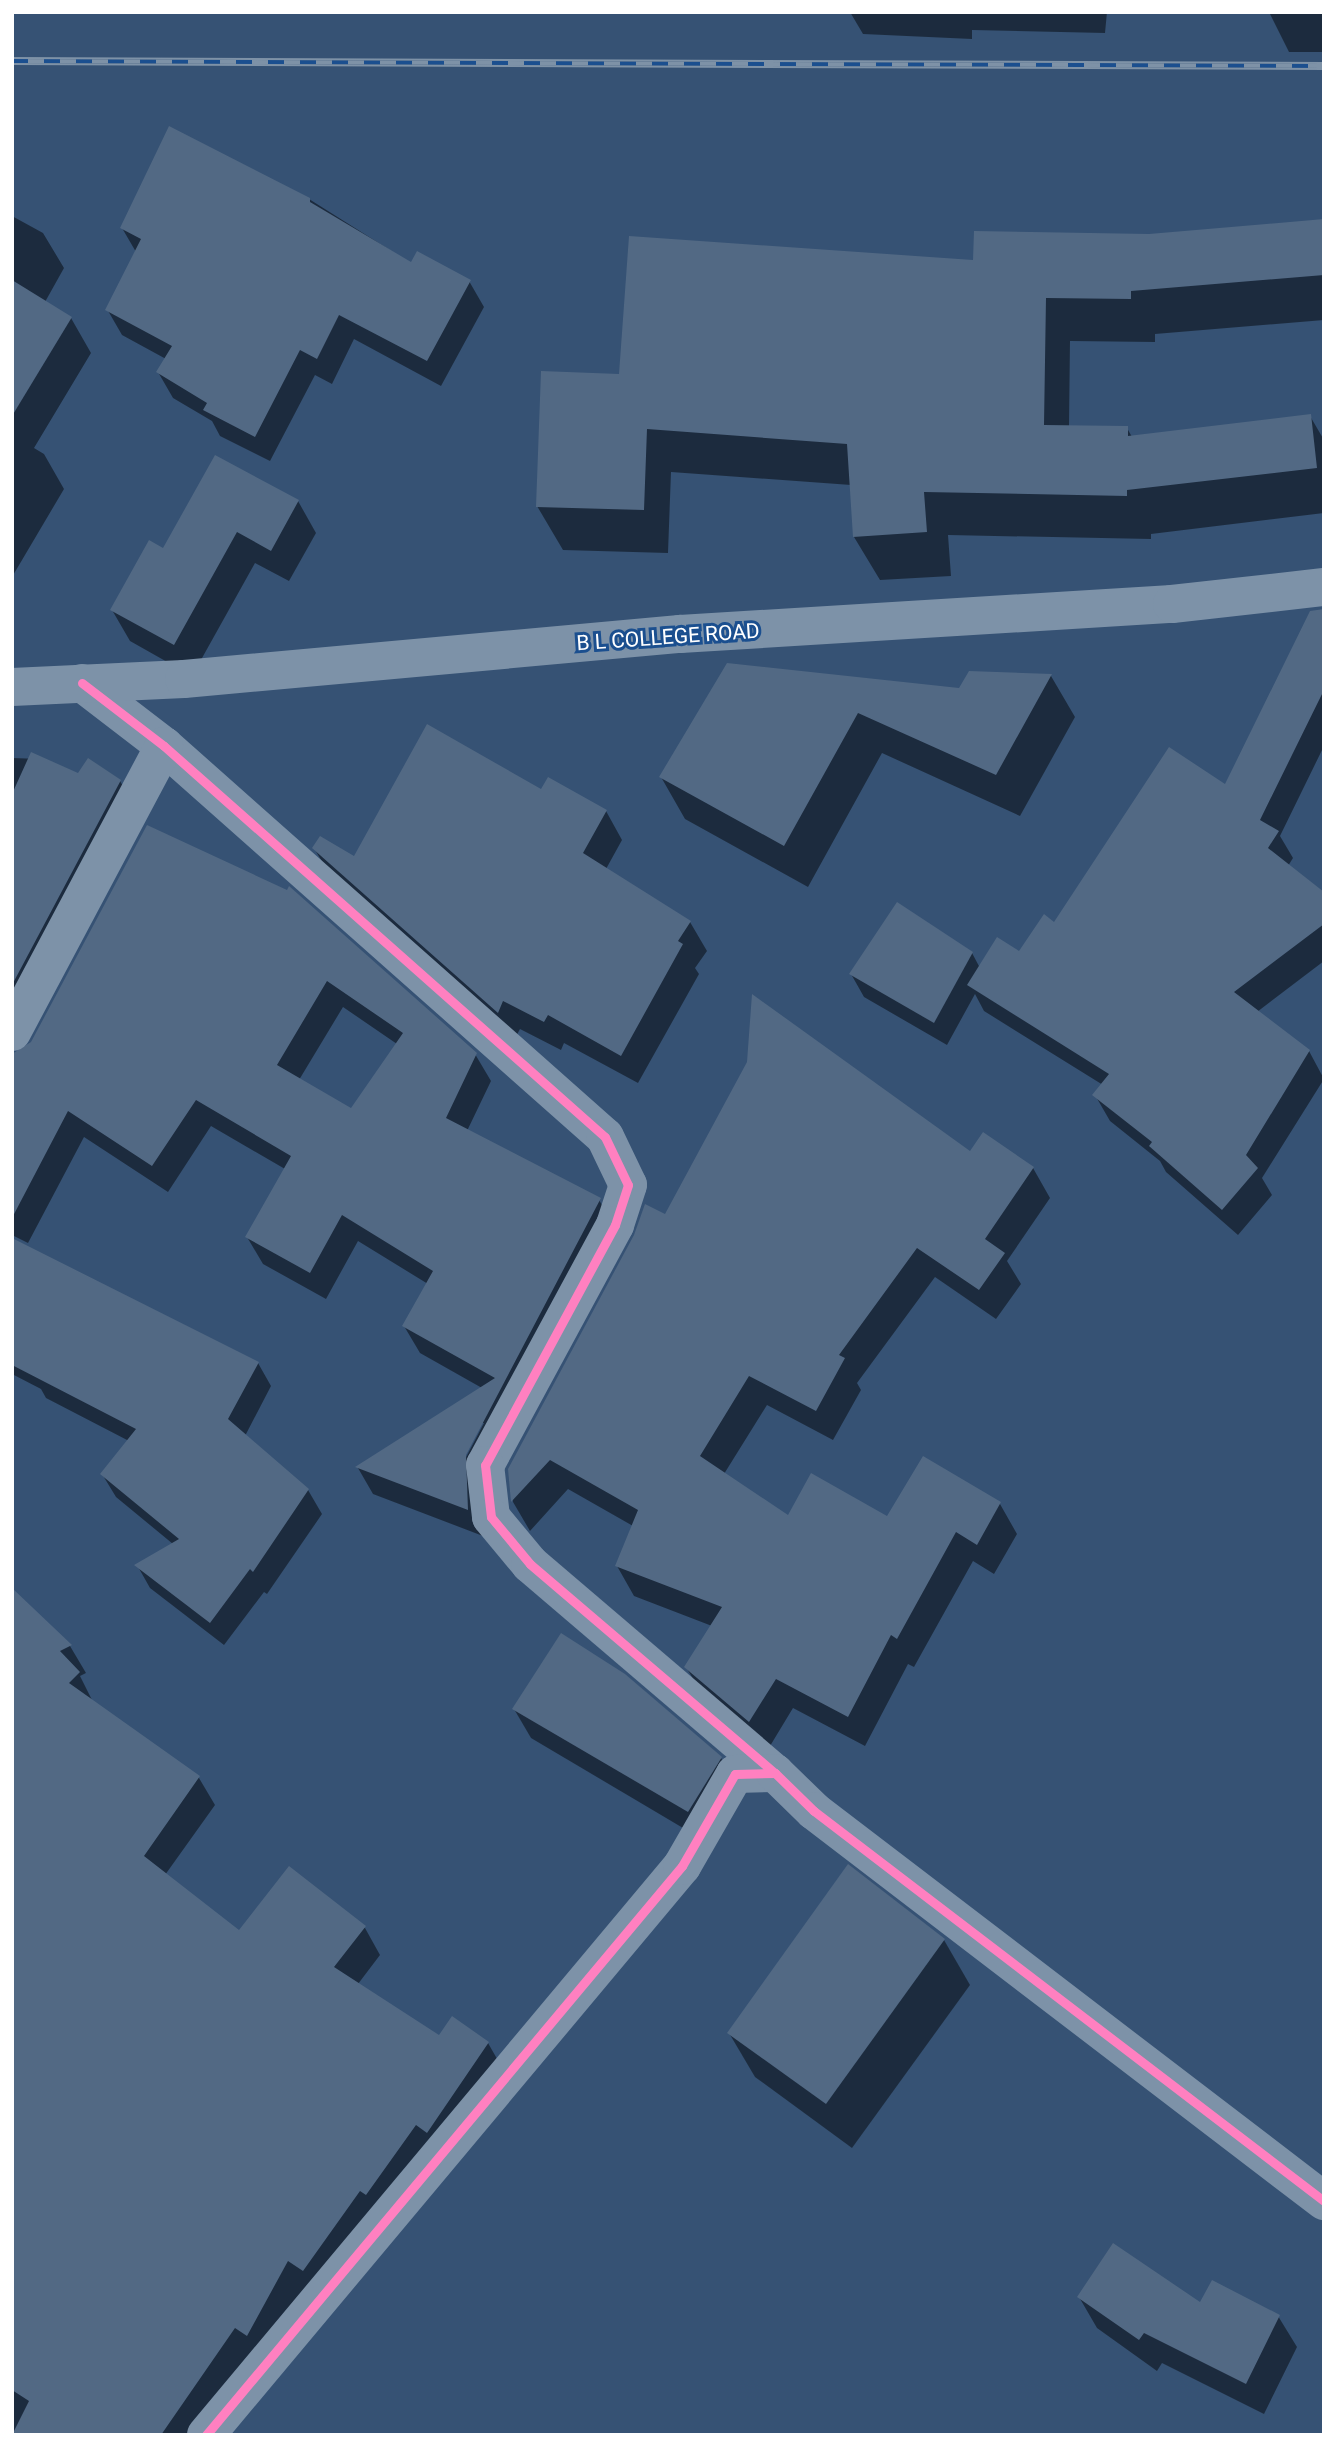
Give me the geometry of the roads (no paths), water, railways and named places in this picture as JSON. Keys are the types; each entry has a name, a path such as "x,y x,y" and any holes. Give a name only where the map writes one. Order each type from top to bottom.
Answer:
{"street":[{"name":"B L COLLEGE ROAD","path":"12,687 197,678 680,634 1172,604 1324,587"},
{"path":"82,683 164,746 605,1138 628,1185 615,1225 485,1465 491,1517 530,1564 775,1773 814,1811 1324,2201"},
{"path":"12,1032 164,746"},
{"path":"206,2435 682,1866 735,1774 775,1773"}],"railway":[{"path":"12,61 1324,66"}]}
